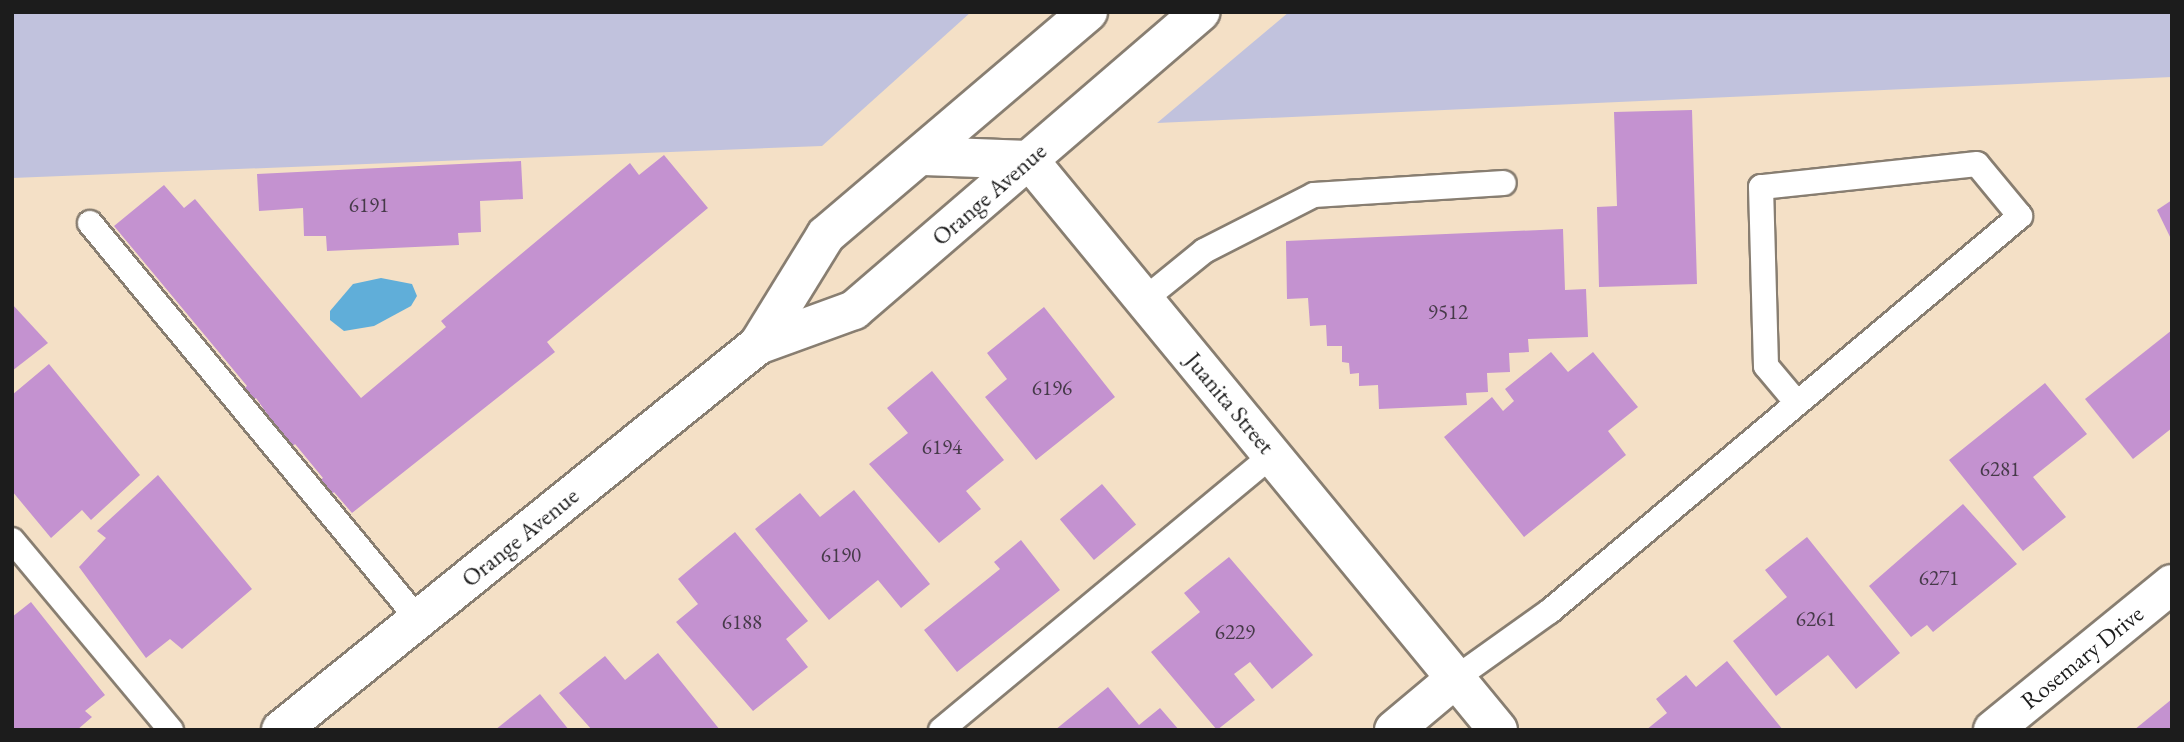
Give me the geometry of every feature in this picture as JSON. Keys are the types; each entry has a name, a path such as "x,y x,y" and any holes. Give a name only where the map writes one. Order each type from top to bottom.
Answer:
{"main road":[{"name":"Orange Avenue","path":"758,345 826,235 1088,12"},
{"name":"Orange Avenue","path":"281,730 758,345 854,310 1201,12"},
{"path":"922,156 1029,160"},
{"name":"Juanita Street","path":"1029,160 1498,730"},
{"name":"Rosemary Drive","path":"1993,730 2172,584"},
{"path":"1394,730 1456,678"}],"lane":[{"path":"1456,678 1550,611 2020,216 1977,164 1761,187 1766,366 1797,403"},
{"path":"1144,299 1204,251 1314,195 1504,183"},
{"path":"90,223 418,620"},
{"path":"941,730 1273,454"},
{"path":"12,540 171,730"}],"shaded area":[{"path":"12,12 971,12 822,146 12,178"},
{"path":"1289,12 2172,12 2172,77 1157,123"}],"water":[{"path":"381,278 412,284 417,296 411,306 374,326 344,331 330,320 330,311 353,284"}],"building":[{"path":"1692,110 1697,284 1599,287 1597,207 1617,206 1614,112"},
{"path":"664,155 708,208 547,342 555,352 352,513 334,492 330,496 318,481 323,478 295,444 291,448 256,398 252,401 242,390 247,386 114,226 164,185 184,208 195,199 361,398 446,327 441,321 630,163 639,175"},
{"path":"521,161 523,199 480,201 481,232 458,233 459,245 327,251 326,236 304,236 303,208 259,211 257,174"},
{"path":"2172,200 2172,241 2157,210"},
{"path":"1563,229 1565,290 1586,289 1588,337 1528,339 1529,352 1509,353 1510,372 1487,373 1488,392 1466,393 1467,405 1379,409 1378,385 1359,386 1359,373 1350,374 1349,363 1342,362 1342,346 1327,346 1326,325 1310,326 1308,298 1287,299 1286,241"},
{"path":"12,304 48,343 12,371"},
{"path":"1044,307 1115,397 1036,460 985,397 1007,379 987,353"},
{"path":"2172,330 2172,428 2133,459 2085,399"},
{"path":"1551,352 1568,372 1593,352 1638,407 1608,431 1626,455 1524,537 1444,437 1492,397 1503,411 1514,401 1505,389"},
{"path":"49,364 140,475 91,520 82,510 51,538 12,491 12,395"},
{"path":"932,371 1004,460 966,491 981,509 939,543 869,464 908,433 887,408"},
{"path":"2045,383 2087,434 2033,477 2066,517 2023,551 1949,460"},
{"path":"158,475 252,589 182,649 170,639 146,658 79,567 106,538 97,531"},
{"path":"1102,484 1136,525 1094,560 1060,519"},
{"path":"854,490 930,584 901,608 878,580 829,620 755,529 800,493 820,517"},
{"path":"1963,504 2017,564 1933,632 1927,625 1911,637 1869,586"},
{"path":"735,532 808,621 786,639 808,667 753,711 676,622 698,604 678,579"},
{"path":"1807,537 1900,653 1856,689 1828,655 1776,696 1733,641 1787,597 1765,570"},
{"path":"1021,540 1060,590 957,672 924,630 1000,569 994,562"},
{"path":"1229,557 1313,655 1272,689 1250,662 1234,674 1255,700 1217,730 1151,652 1200,612 1184,593"},
{"path":"31,602 105,695 85,711 92,717 77,730 12,730 12,617"},
{"path":"658,653 720,730 592,730 559,693 605,656 625,680"},
{"path":"1727,661 1783,730 1646,730 1667,713 1656,699 1686,675 1696,687"},
{"path":"1108,687 1139,725 1160,708 1179,730 1055,730"},
{"path":"540,694 569,730 495,730"},
{"path":"2172,699 2172,730 2134,730"}]}
